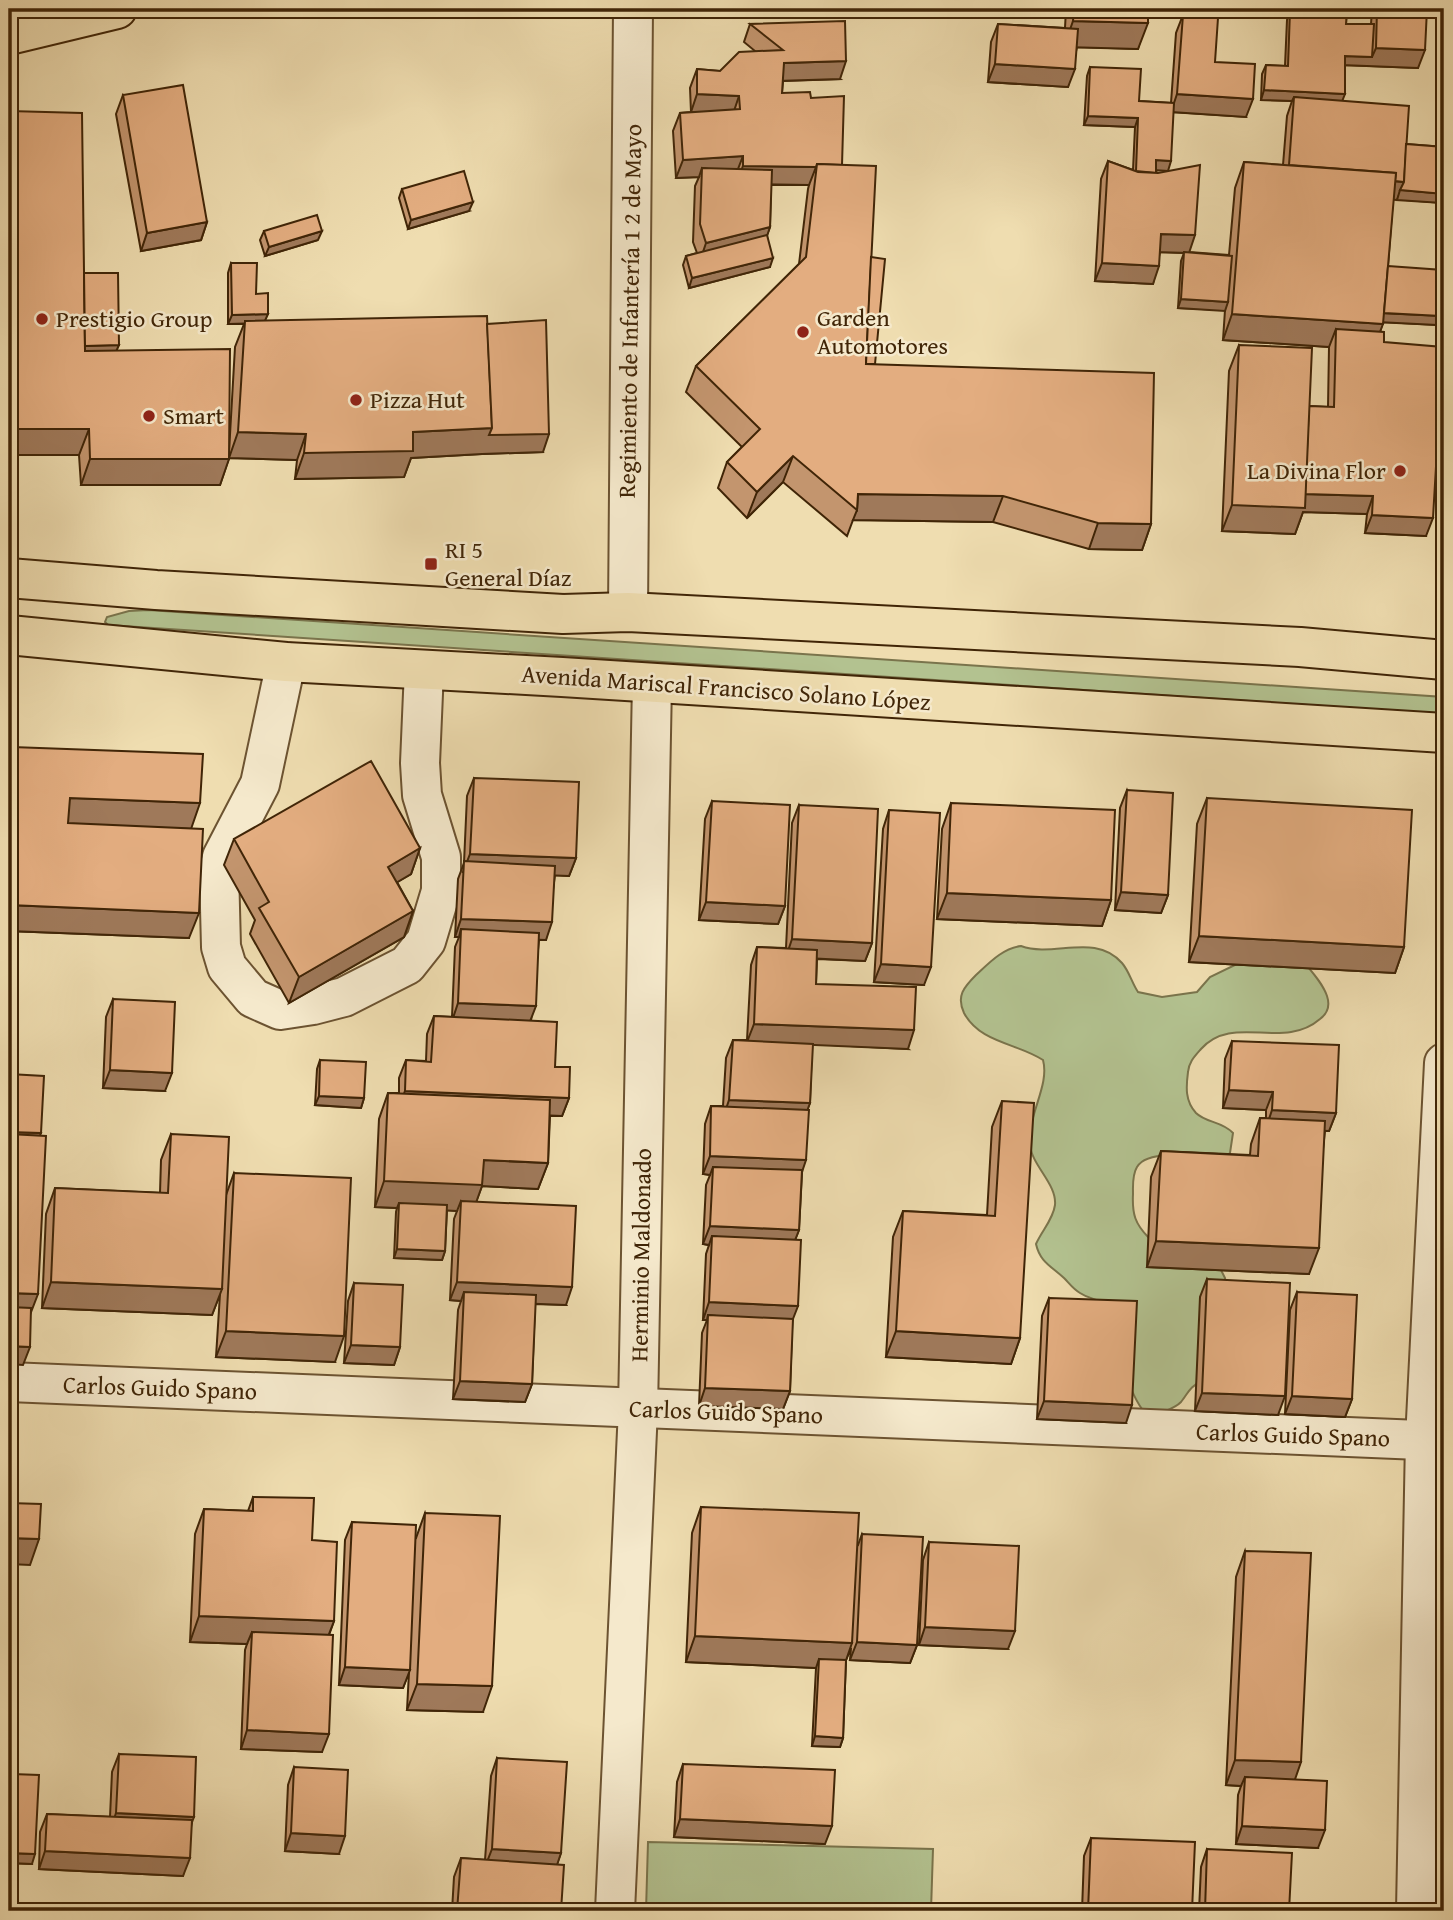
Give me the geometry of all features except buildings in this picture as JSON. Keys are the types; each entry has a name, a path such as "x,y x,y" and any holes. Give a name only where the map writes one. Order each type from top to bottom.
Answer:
{"main road":[{"path":"9,35 117,9"},
{"path":"9,578 156,590 563,614 628,612 1287,647 1444,660"},
{"path":"9,596 90,601 156,590"},
{"name":"Avenida Mariscal Francisco Solano López","path":"9,635 286,662 1444,733"}],"street":[{"name":"Regimiento de Infantería 1 2 de Mayo","path":"628,612 633,9"},
{"path":"286,662 260,784 222,857 219,869 221,947 227,967 253,998 280,1010 344,997 372,985 407,965 426,941 441,891 441,857 422,795 424,670"},
{"name":"Herminio Maldonado","path":"615,1911 638,1409 652,683"},
{"path":"1416,1911 1435,1440 1444,1063"},
{"name":"Carlos Guido Spano","path":"9,1382 1435,1440"}],"green space":[{"path":"148,610 1444,697 1444,714 108,625 105,622 107,617 129,611"},
{"path":"1021,946 1034,949 1099,949 1122,963 1138,992 1162,997 1197,992 1210,977 1241,962 1299,956 1327,996 1327,1011 1306,1028 1290,1032 1228,1034 1214,1039 1192,1060 1187,1083 1190,1104 1200,1116 1224,1126 1233,1133 1230,1153 1221,1160 1176,1155 1152,1157 1143,1161 1135,1170 1133,1207 1140,1228 1149,1238 1215,1258 1225,1278 1226,1288 1202,1381 1192,1388 1178,1405 1156,1414 1148,1416 1133,1394 1123,1365 1110,1308 1075,1290 1040,1255 1036,1244 1055,1205 1055,1197 1030,1145 1032,1123 1044,1080 1043,1060 979,1031 962,1007 962,992 972,979 1002,953"},
{"path":"648,1842 933,1849 931,1911 646,1911"}],"place":[{"name":"Prestigio Group","path":"42,319"},
{"name":"Garden Automotores","path":"803,332"},
{"name":"Pizza Hut","path":"356,400"},
{"name":"Smart","path":"149,416"},
{"name":"La Divina Flor","path":"1400,471"},
{"name":"RI 5 General Díaz","path":"431,564"}]}
